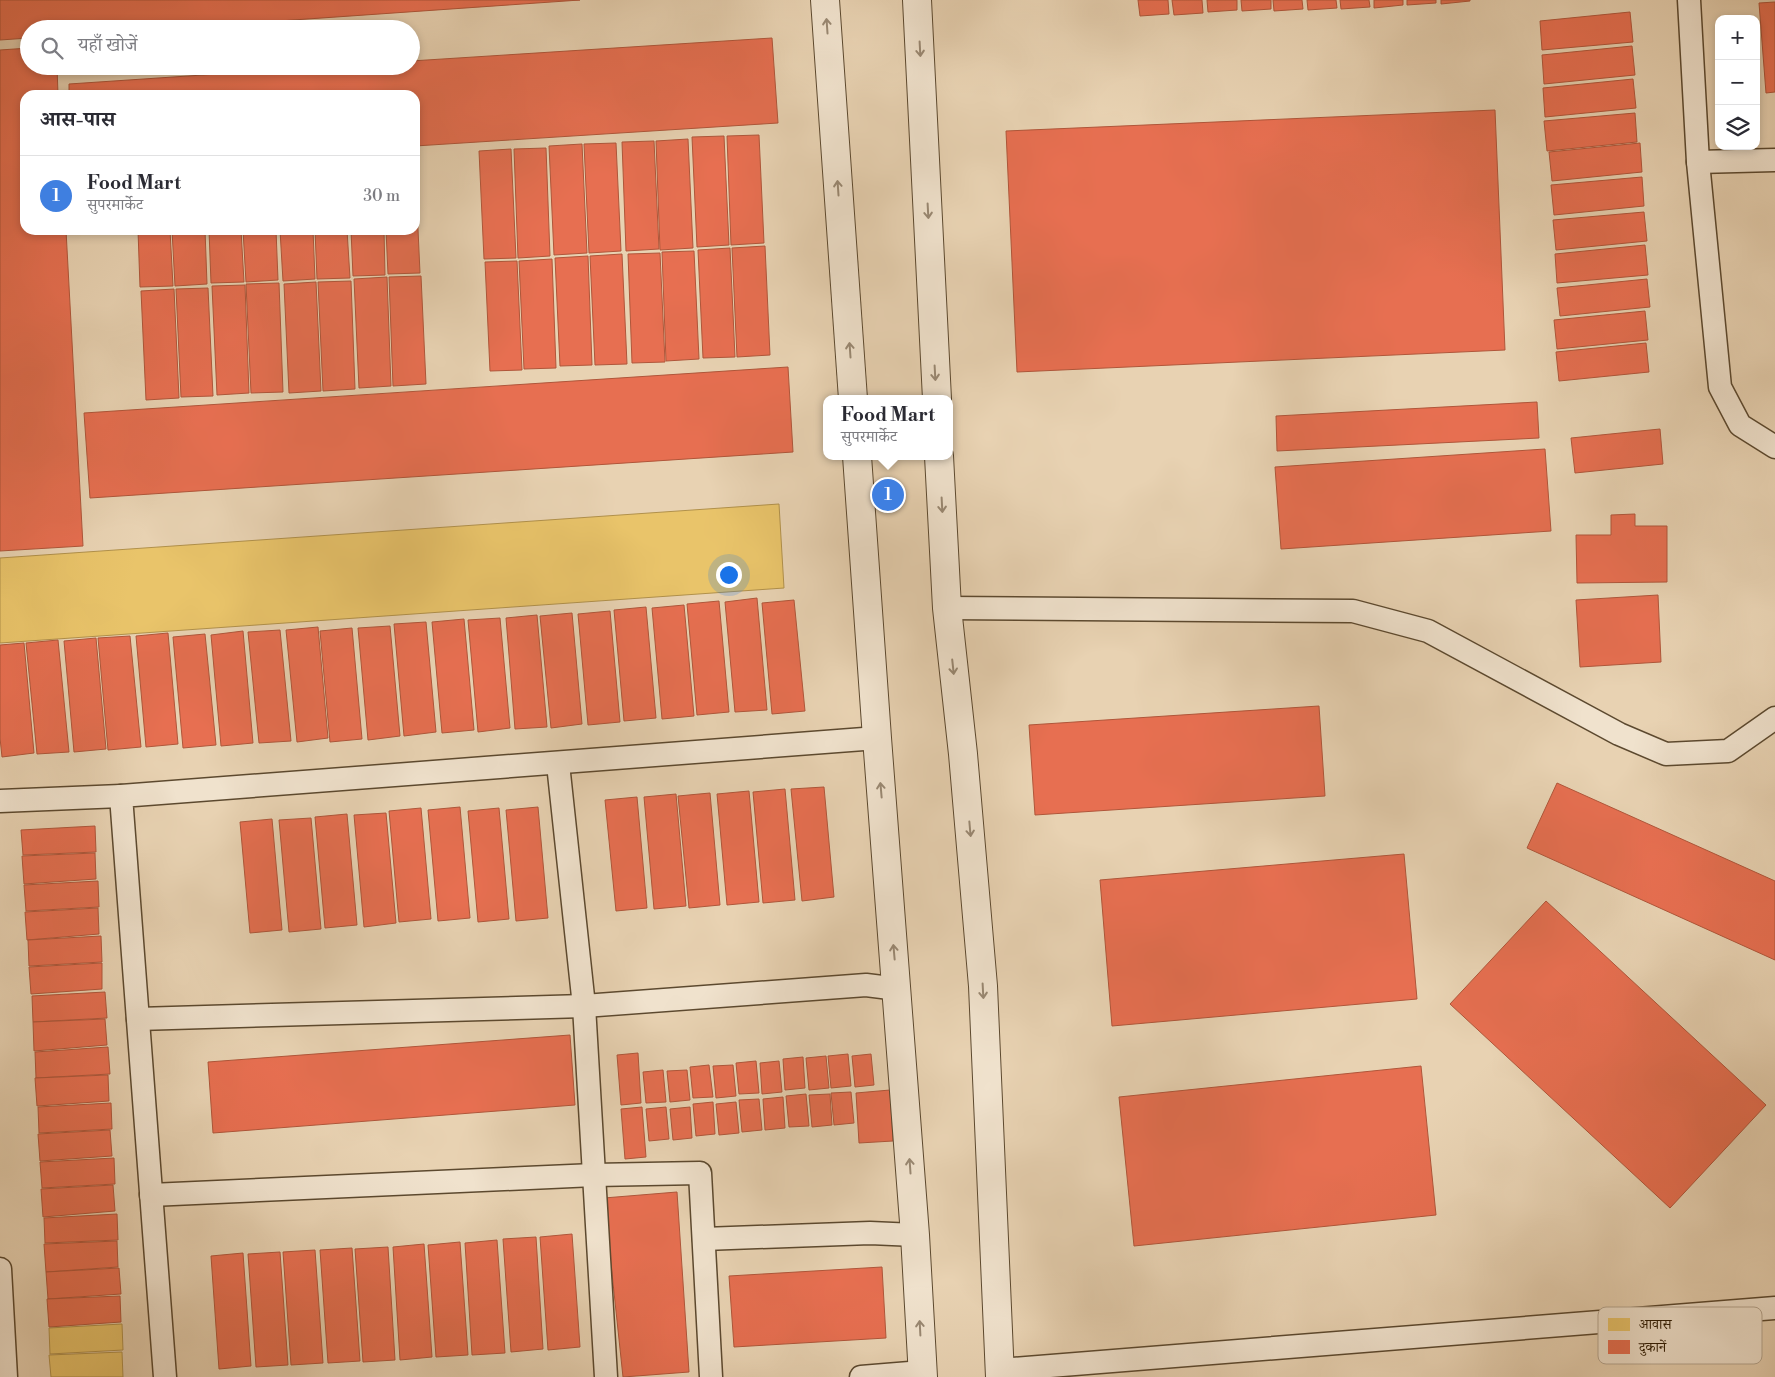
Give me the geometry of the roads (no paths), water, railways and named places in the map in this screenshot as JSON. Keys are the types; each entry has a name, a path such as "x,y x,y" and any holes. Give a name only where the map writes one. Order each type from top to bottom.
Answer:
{"street":[{"path":"825,0 853,395"},
{"path":"916,0 937,395"},
{"path":"857,460 877,738 898,989 915,1234 922,1374"},
{"path":"940,460 947,608 963,754 983,986 1000,1374"}],"lane":[{"path":"1689,0 1698,162 1720,387 1740,425 1775,447"},
{"path":"1698,162 1775,160"},
{"path":"947,608 1353,611 1428,631 1619,734 1666,754 1728,750 1775,718"},
{"path":"0,801 122,796 877,738"},
{"path":"558,764 584,1006 606,1377"},
{"path":"122,796 165,1377"},
{"path":"138,1019 584,1006 866,985 898,989"},
{"path":"152,1195 594,1175 700,1173 710,1377"},
{"path":"704,1239 870,1233 915,1234"},
{"path":"0,1269 6,1377"},
{"path":"1762,1309 1775,1308"},
{"path":"1000,1374 1598,1323"},
{"path":"861,1377 922,1374"}],"place":[{"name":"Food Mart","path":"888,495"}]}
